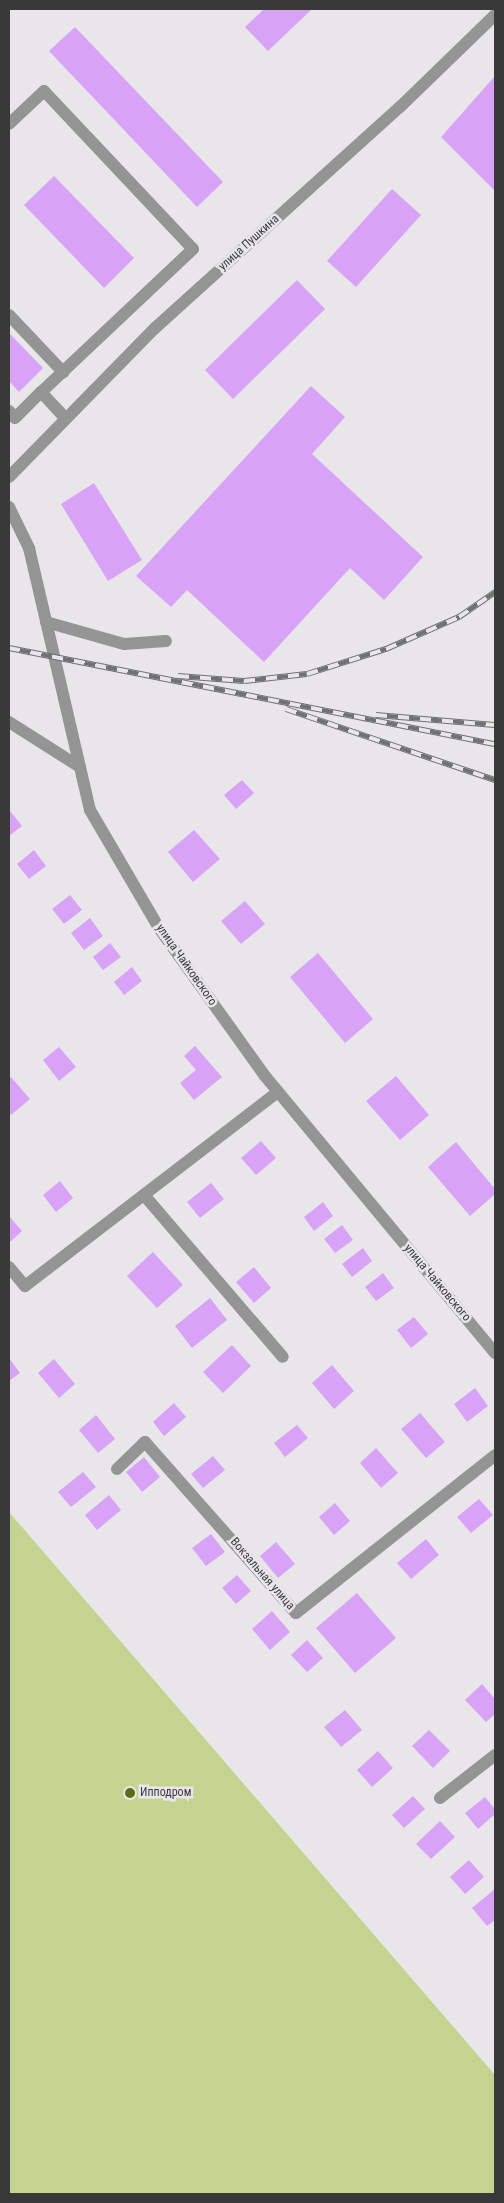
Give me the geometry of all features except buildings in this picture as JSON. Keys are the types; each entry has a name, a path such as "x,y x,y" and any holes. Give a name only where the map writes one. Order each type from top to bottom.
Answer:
{"street":[{"name":"улица Пушкина","path":"9,477 154,329 400,107 495,15"},
{"path":"9,124 44,91 193,249 15,418 9,411"},
{"path":"9,315 63,372"},
{"path":"41,392 65,418"},
{"name":"улица Чайковского","path":"9,507 29,548 90,810 159,928 278,1092 495,1353"},
{"path":"46,622 124,644 166,641"},
{"path":"9,722 80,767"},
{"path":"9,1267 24,1286 278,1092"},
{"path":"144,1195 283,1357"},
{"name":"Вокзальная улица","path":"117,1469 145,1442 296,1613 495,1455"},
{"path":"440,1798 495,1755"}],"green space":[{"name":"Ипподром","path":"9,1512 495,2075 495,2194 9,2194"}],"railway":[{"path":"178,676 244,681 307,674 386,649 459,617 495,592"},
{"path":"9,648 495,744"},
{"path":"286,709 495,780"},
{"path":"376,715 495,725"}],"place":[{"name":"Ипподром","path":"130,1793"}]}
